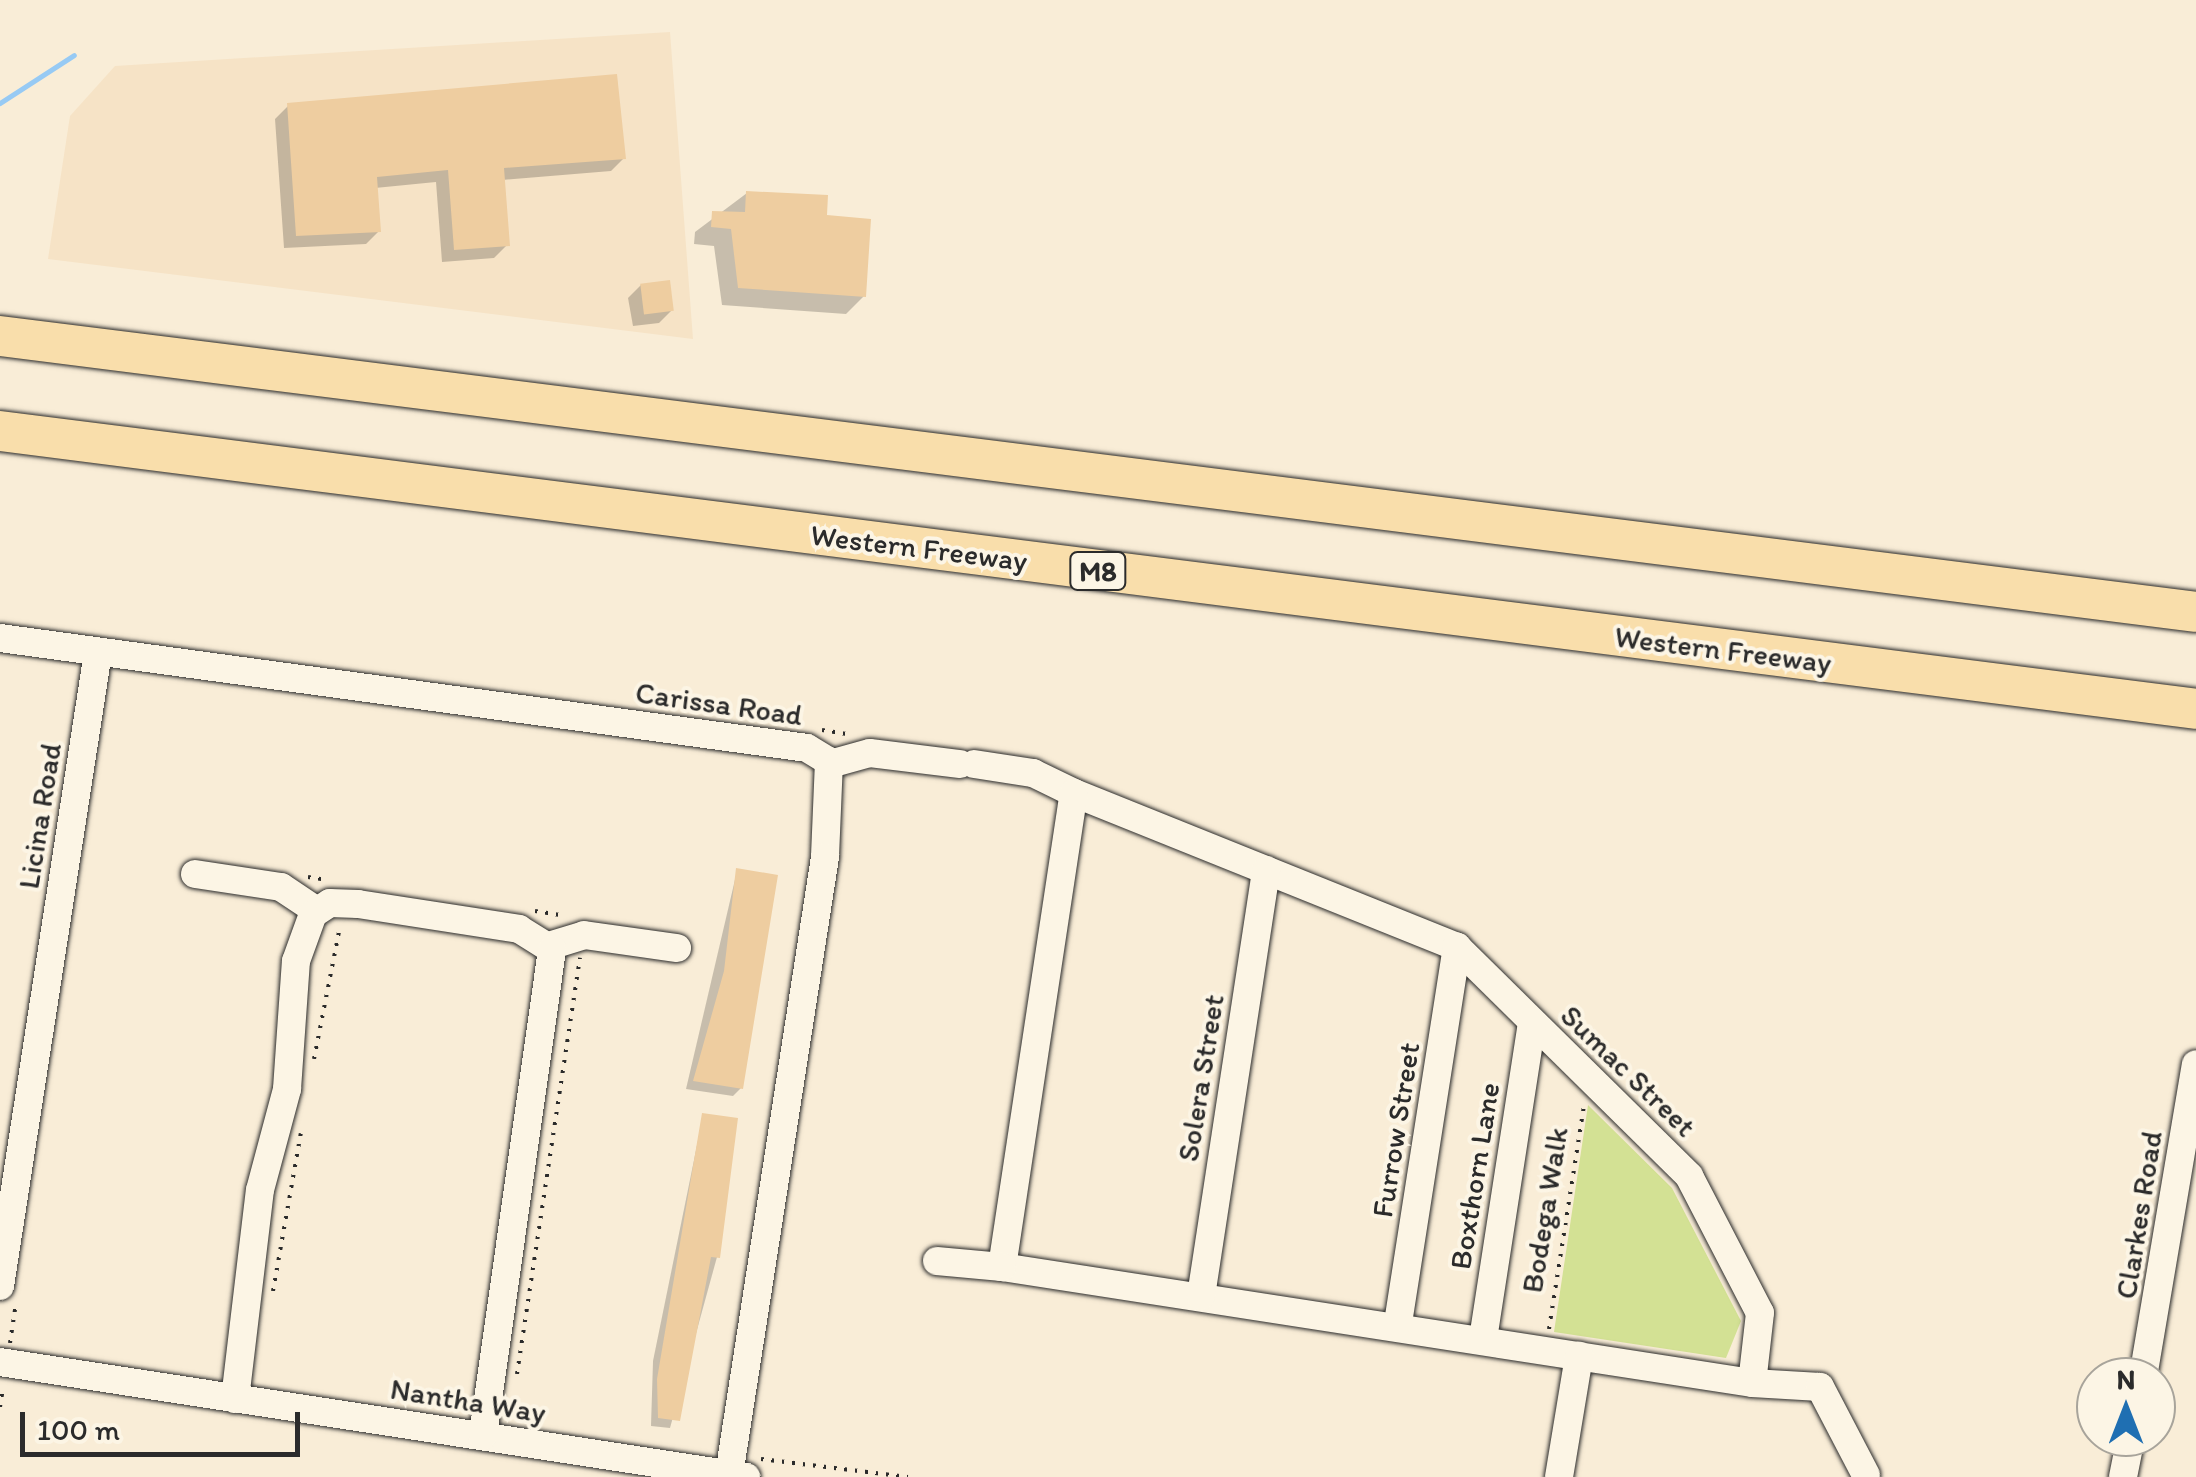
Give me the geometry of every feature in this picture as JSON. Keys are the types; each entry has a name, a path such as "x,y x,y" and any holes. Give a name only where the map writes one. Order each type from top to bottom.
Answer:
{"highway":[{"path":"0,336 2196,612"},
{"name":"Western Freeway","path":"0,431 2196,709"}],"street":[{"name":"Carissa Road","path":"0,638 807,748 830,764 825,856 736,1468"},
{"name":"Licina Road","path":"0,1286 98,652"},
{"name":"Sumac Street","path":"830,764 870,753 1033,773 1457,947 1688,1176 1760,1314 1752,1383"},
{"path":"1002,1267 1074,793"},
{"name":"Solera Street","path":"1200,1296 1266,870"},
{"path":"195,874 280,887 317,911 358,904 518,929 550,946 584,935 677,948"},
{"path":"235,1399 260,1190 287,1089 290,992 317,911"},
{"path":"483,1436 500,1351 502,1267 530,1153 550,946"},
{"name":"Furrow Street","path":"1398,1323 1457,947"},
{"name":"Boxthorn Lane","path":"1484,1338 1532,1022"},
{"name":"Clarkes Road","path":"2146,1357 2196,1064"},
{"path":"937,1261 1398,1323 1752,1383 1820,1387 1866,1475"},
{"path":"1559,1477 1579,1356"},
{"name":"Nantha Way","path":"0,1362 483,1436 736,1468"}],"path":[{"path":"313,1065 334,948 358,904"},
{"path":"516,1381 584,935"},
{"name":"Bodega Walk","path":"1546,1350 1588,1077"},
{"path":"271,1301 302,1124"},
{"path":"736,1468 908,1477"}],"shaded area":[{"path":"670,32 693,339 48,259 70,116 115,66"}],"green space":[{"path":"1588,1105 1672,1188 1741,1321 1726,1358 1554,1332"}],"building":[{"path":"617,74 626,159 504,168 510,246 454,250 448,170 377,177 381,232 296,236 287,103"},
{"path":"746,191 828,195 827,215 871,219 866,297 738,288 731,229 711,227 712,211 745,212"},
{"path":"670,280 674,311 644,314 640,284"},
{"path":"736,868 778,875 743,1089 693,1081 724,971"},
{"path":"702,1113 738,1118 720,1258 711,1257 680,1421 658,1418 657,1379"}],"waterway":[{"path":"0,103 74,55"}]}
